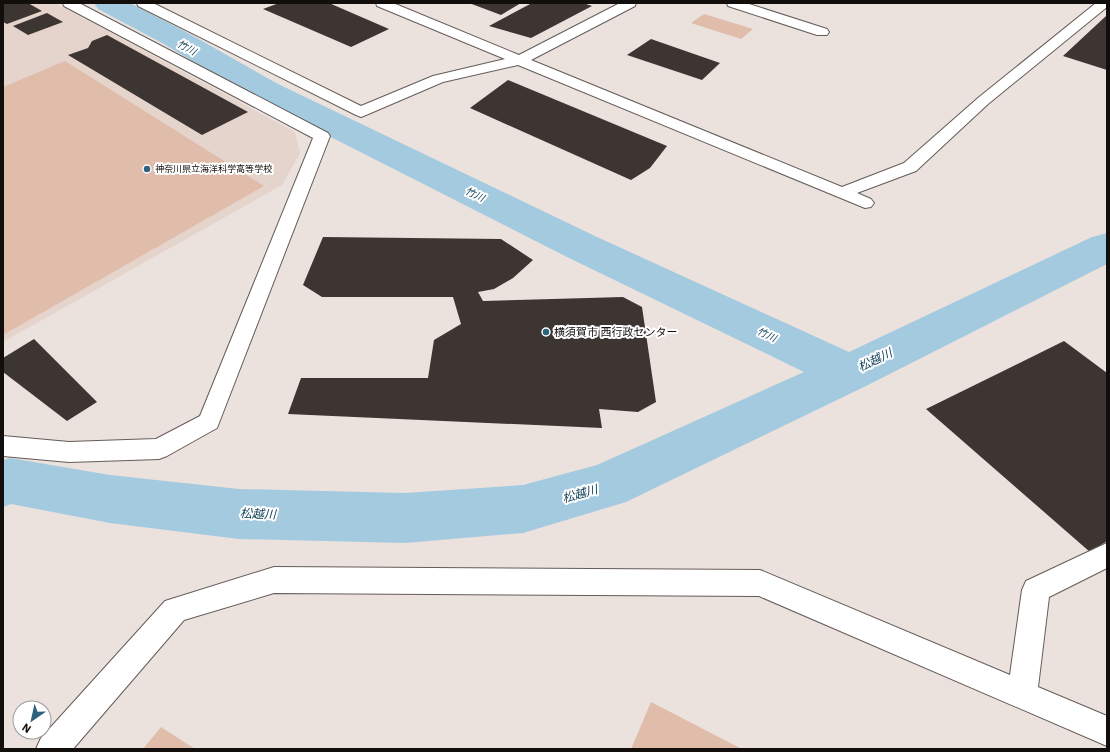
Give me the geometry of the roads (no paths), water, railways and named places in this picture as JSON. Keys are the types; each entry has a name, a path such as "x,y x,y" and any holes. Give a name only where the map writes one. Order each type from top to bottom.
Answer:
{"street":[{"path":"3,446 69,452 159,449 209,422 322,136 68,3"},
{"path":"143,3 362,112 438,78 520,60 630,3"},
{"path":"382,3 865,203"},
{"path":"733,3 822,32"},
{"path":"842,193 910,167 983,100 1098,4"},
{"path":"1022,694 1036,590 1107,555"},
{"path":"52,749 175,610 274,580 760,583 1107,731"}],"waterway":[{"name":"竹川","path":"108,3 175,38 266,91 582,247 849,373"},
{"name":"松越川","path":"849,373 1107,247"},
{"name":"松越川","path":"3,484 10,481 110,499 239,514 405,518 523,509 607,486 849,373"}],"place":[{"name":"神奈川県立海洋科学高等学校","path":"147,169"},
{"name":"横須賀市 西行政センター","path":"546,332"}]}
